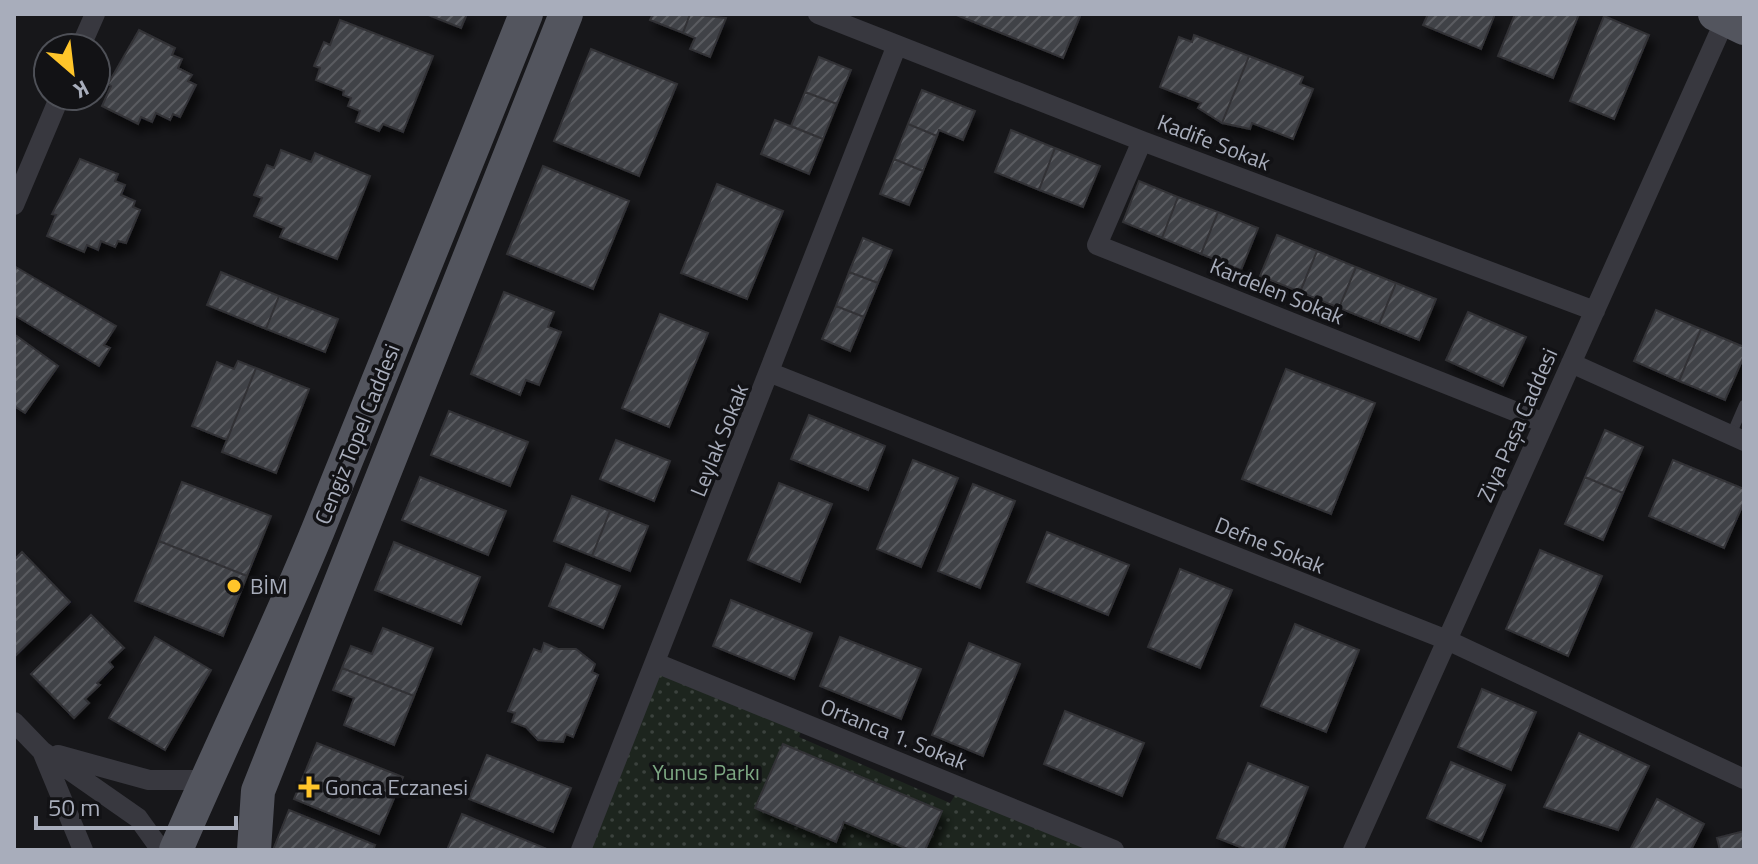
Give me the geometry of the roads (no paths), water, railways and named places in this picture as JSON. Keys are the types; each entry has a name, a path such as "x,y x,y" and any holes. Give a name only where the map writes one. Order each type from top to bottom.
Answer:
{"main road":[{"name":"Cengiz Topel Caddesi","path":"176,850 246,699 318,529 526,14"},
{"name":"Cengiz Topel Caddesi","path":"254,850 258,791 566,14"}],"street":[{"name":"Kadife Sokak","path":"818,14 1142,141 1595,311"},
{"name":"Ziya Paşa Caddesi","path":"1353,850 1728,21"},
{"name":"Leylak Sokak","path":"581,850 771,373 897,45"},
{"path":"14,205 53,112"},
{"name":"Kardelen Sokak","path":"1142,141 1097,245 1544,423"},
{"path":"1571,363 1737,438"},
{"name":"Defne Sokak","path":"771,373 1447,640 1744,779"},
{"name":"Ortanca 1. Sokak","path":"656,663 1114,850"},
{"path":"14,722 42,751 138,818 161,850"},
{"path":"42,751 149,780 206,780"},
{"path":"42,751 83,850"}],"lane":[{"path":"1737,438 1744,405"}],"place":[{"name":"BİM","path":"234,586"},
{"name":"Gonca Eczanesi","path":"309,787"}],"park label":[{"name":"Yunus Parkı","path":"706,772"}]}
